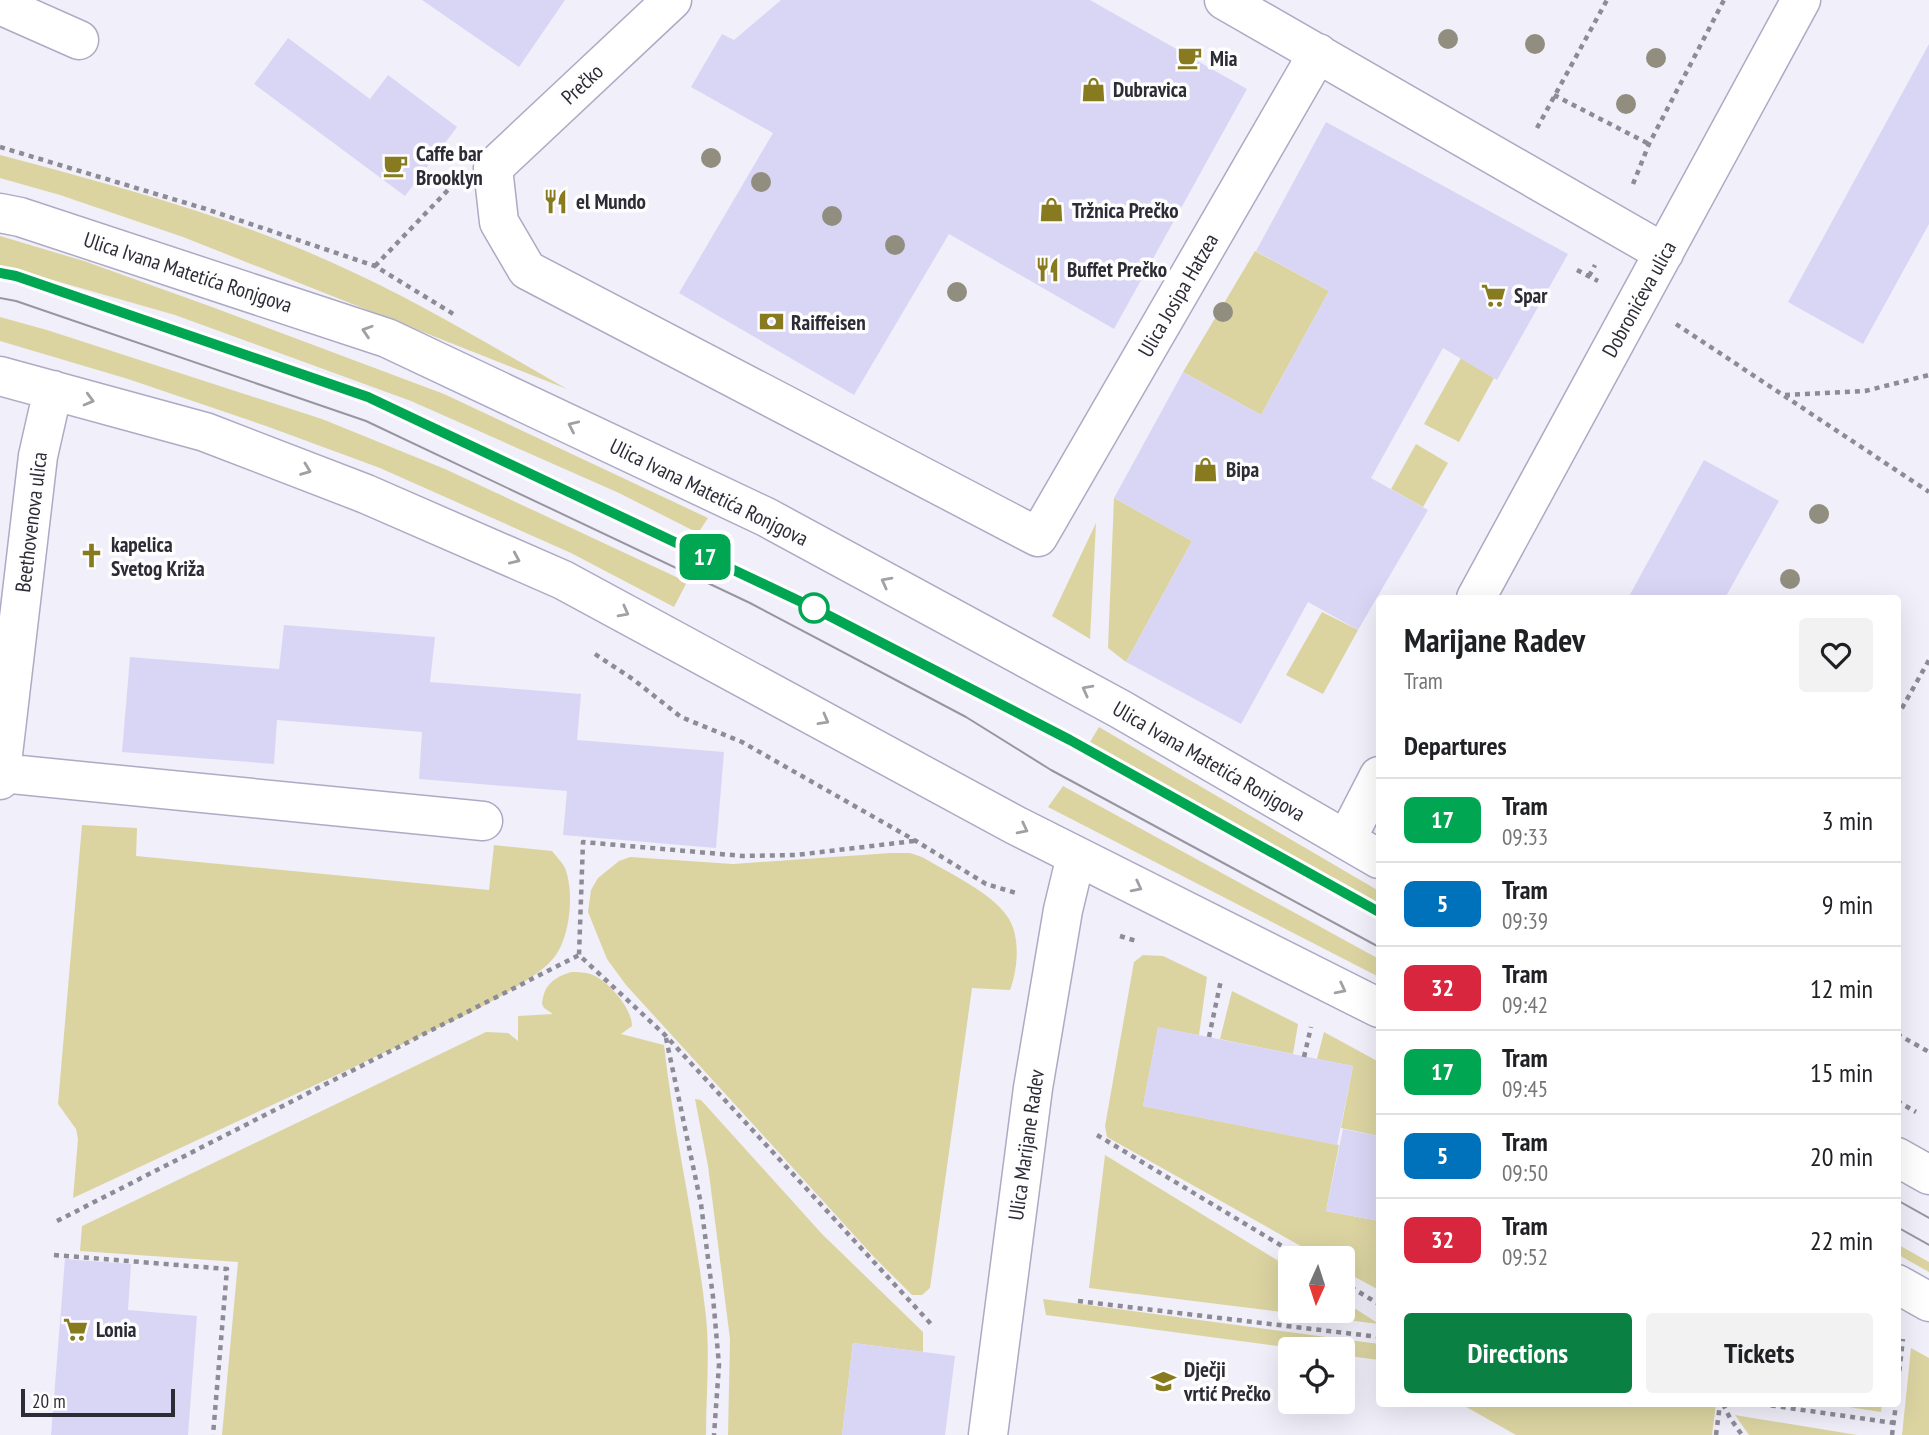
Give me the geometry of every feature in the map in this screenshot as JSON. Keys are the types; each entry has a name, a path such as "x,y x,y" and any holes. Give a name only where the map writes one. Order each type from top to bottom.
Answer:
{"street":[{"name":"Prečko","path":"493,168 672,0"},
{"path":"1224,0 1664,253"},
{"name":"Dobronićeva ulica","path":"1478,595 1801,0"},
{"path":"0,5 79,40"},
{"name":"Ulica Josipa Hatzea","path":"493,168 499,222 527,270 1038,537 1318,53"},
{"name":"Ulica Ivana Matetića Ronjgova","path":"0,213 387,338 766,517 1120,709 1376,857"},
{"path":"0,376 205,432 366,494 564,580 1076,856 1376,1006"},
{"name":"Beethovenova ulica","path":"0,780 38,456 53,390"},
{"path":"0,773 483,821"},
{"path":"1346,840 1376,782"},
{"name":"Ulica Marijane Radev","path":"988,1435 1033,1088 1063,911 1076,856"},
{"path":"1901,1159 1929,1175"},
{"path":"1901,1286 1929,1302"}],"path":[{"path":"1516,167 1607,0"},
{"path":"1589,276 1616,225 1649,144 1724,0"},
{"path":"1554,96 1649,144"},
{"path":"375,266 445,192 493,168"},
{"path":"1668,318 1929,492"},
{"path":"1784,395 1865,391 1929,374"},
{"path":"1901,710 1929,660"},
{"path":"634,680 681,717 742,742 986,884 1016,892"},
{"path":"916,841 796,855 743,856 583,842 579,955 665,1035 931,1324"},
{"path":"57,1221 579,955"},
{"path":"1209,1037 1223,971"},
{"path":"1304,1056 1312,1023"},
{"path":"665,1035 701,1204 713,1297 719,1365 714,1435"},
{"path":"1901,1036 1929,1052"},
{"path":"1097,1135 1282,1246"},
{"path":"54,1255 227,1269 213,1435"},
{"path":"1355,1290 1376,1302"},
{"path":"1078,1301 1376,1337"},
{"path":"1901,1354 1903,1335"},
{"path":"1716,1435 1721,1407"},
{"path":"1724,1407 1742,1435"},
{"path":"1787,1407 1894,1423"},
{"path":"1892,1435 1896,1407"}],"shaded area":[{"path":"0,155 169,202 293,246 393,292 567,389 183,237 60,195 0,178"},
{"path":"0,236 84,261 444,394 708,518 698,533 619,493 411,401 175,315 0,265"},
{"path":"1255,251 1329,291 1261,415 1183,372"},
{"path":"0,317 322,419 445,469 687,582 674,607 571,553 380,468 128,379 0,341"},
{"path":"1461,358 1494,378 1459,442 1424,424"},
{"path":"1416,444 1448,463 1423,507 1391,489"},
{"path":"1114,498 1192,541 1126,662 1108,648"},
{"path":"1096,523 1090,639 1052,616"},
{"path":"1322,612 1358,630 1323,694 1286,675"},
{"path":"1099,727 1376,889 1376,903 1090,742"},
{"path":"1063,786 1376,957 1376,975 1048,807"},
{"path":"82,825 137,828 136,856 489,890 494,845 552,851 564,866 568,878 569,917 563,942 551,961 515,988 474,1011 73,1198 78,1139 76,1129 58,1104"},
{"path":"910,853 922,857 980,891 1007,916 1016,942 1015,972 1010,990 972,988 930,1288 922,1295 912,1295 875,1258 626,985 607,959 588,912 591,890 598,878 619,861 630,857 733,864"},
{"path":"1143,955 1163,956 1207,977 1199,1035 1158,1028 1143,1106 1339,1145 1326,1211 1376,1220 1376,1288 1355,1277 1355,1246 1301,1246 1107,1137 1105,1126 1134,962"},
{"path":"571,972 599,978 619,996 628,1011 632,1026 621,1034 664,1045 706,1317 706,1435 222,1435 238,1262 80,1251 82,1226 486,1032 508,1033 518,1041 518,1016 553,1014 542,1004 547,987 554,980"},
{"path":"1232,991 1298,1024 1293,1054 1220,1039"},
{"path":"1324,1032 1376,1060 1376,1135 1341,1128 1353,1066 1317,1059"},
{"path":"695,1099 701,1100 822,1234 923,1332 923,1352 853,1343 842,1435 728,1435 730,1339 708,1166"},
{"path":"1105,1155 1278,1261 1278,1311 1089,1288"},
{"path":"1901,1246 1929,1262 1929,1272 1901,1256"},
{"path":"1043,1299 1327,1337 1278,1337 1278,1346 1046,1315"},
{"path":"1355,1308 1376,1322 1355,1321"},
{"path":"1355,1341 1376,1344 1376,1360 1355,1357"},
{"path":"1911,1348 1929,1358 1929,1435 1902,1435"},
{"path":"1466,1407 1716,1407 1712,1435 1516,1435"},
{"path":"1848,1407 1882,1407 1881,1412"},
{"path":"1735,1415 1857,1435 1749,1435"}],"building":[{"path":"422,0 565,0 519,67"},
{"name":"Tržnica Prečko","path":"781,0 1090,0 1247,89 1114,329 949,234 854,395 679,293 773,133 691,87 722,34 734,40"},
{"path":"288,38 370,99 388,75 457,127 405,196 254,84"},
{"path":"1929,44 1929,224 1863,344 1788,302"},
{"path":"1326,122 1568,254 1497,380 1443,348 1371,478 1428,510 1358,630 1308,602 1241,724 1126,662 1192,541 1114,498 1183,372 1261,415 1329,291 1256,251"},
{"path":"1704,460 1779,501 1727,595 1630,595"},
{"path":"284,625 435,637 430,682 581,694 577,740 724,752 716,848 563,835 567,791 419,779 422,732 277,720 274,764 122,752 130,657 279,669"},
{"path":"1158,1027 1353,1066 1337,1145 1143,1106"},
{"path":"1343,1129 1376,1135 1376,1220 1326,1211"},
{"path":"65,1259 131,1264 128,1310 197,1316 188,1435 51,1435"},
{"path":"853,1343 955,1356 945,1435 842,1435"}],"tram line":[{"path":"0,273 16,276 368,397 814,608 1070,740 1376,910"},
{"name":"17","path":"0,273 16,276 368,397 814,608 1070,740 1376,910"},
{"path":"0,298 16,301 366,421 750,603 966,717 1051,770 1376,945"},
{"path":"1901,1202 1929,1218"},
{"path":"1901,1229 1929,1245"}],"place":[{"name":"Mia","path":"1190,58"},
{"name":"Dubravica","path":"1093,89"},
{"name":"Caffe bar Brooklyn","path":"396,165"},
{"name":"el Mundo","path":"556,201"},
{"name":"Tržnica Prečko","path":"1052,210"},
{"name":"Buffet Prečko","path":"1047,269"},
{"name":"Spar","path":"1494,295"},
{"name":"Raiffeisen","path":"771,322"},
{"name":"Bipa","path":"1206,469"},
{"name":"kapelica Svetog Križa","path":"91,556"},
{"name":"Lonia","path":"76,1329"},
{"name":"Dječji vrtić Prečko","path":"1164,1381"}]}
